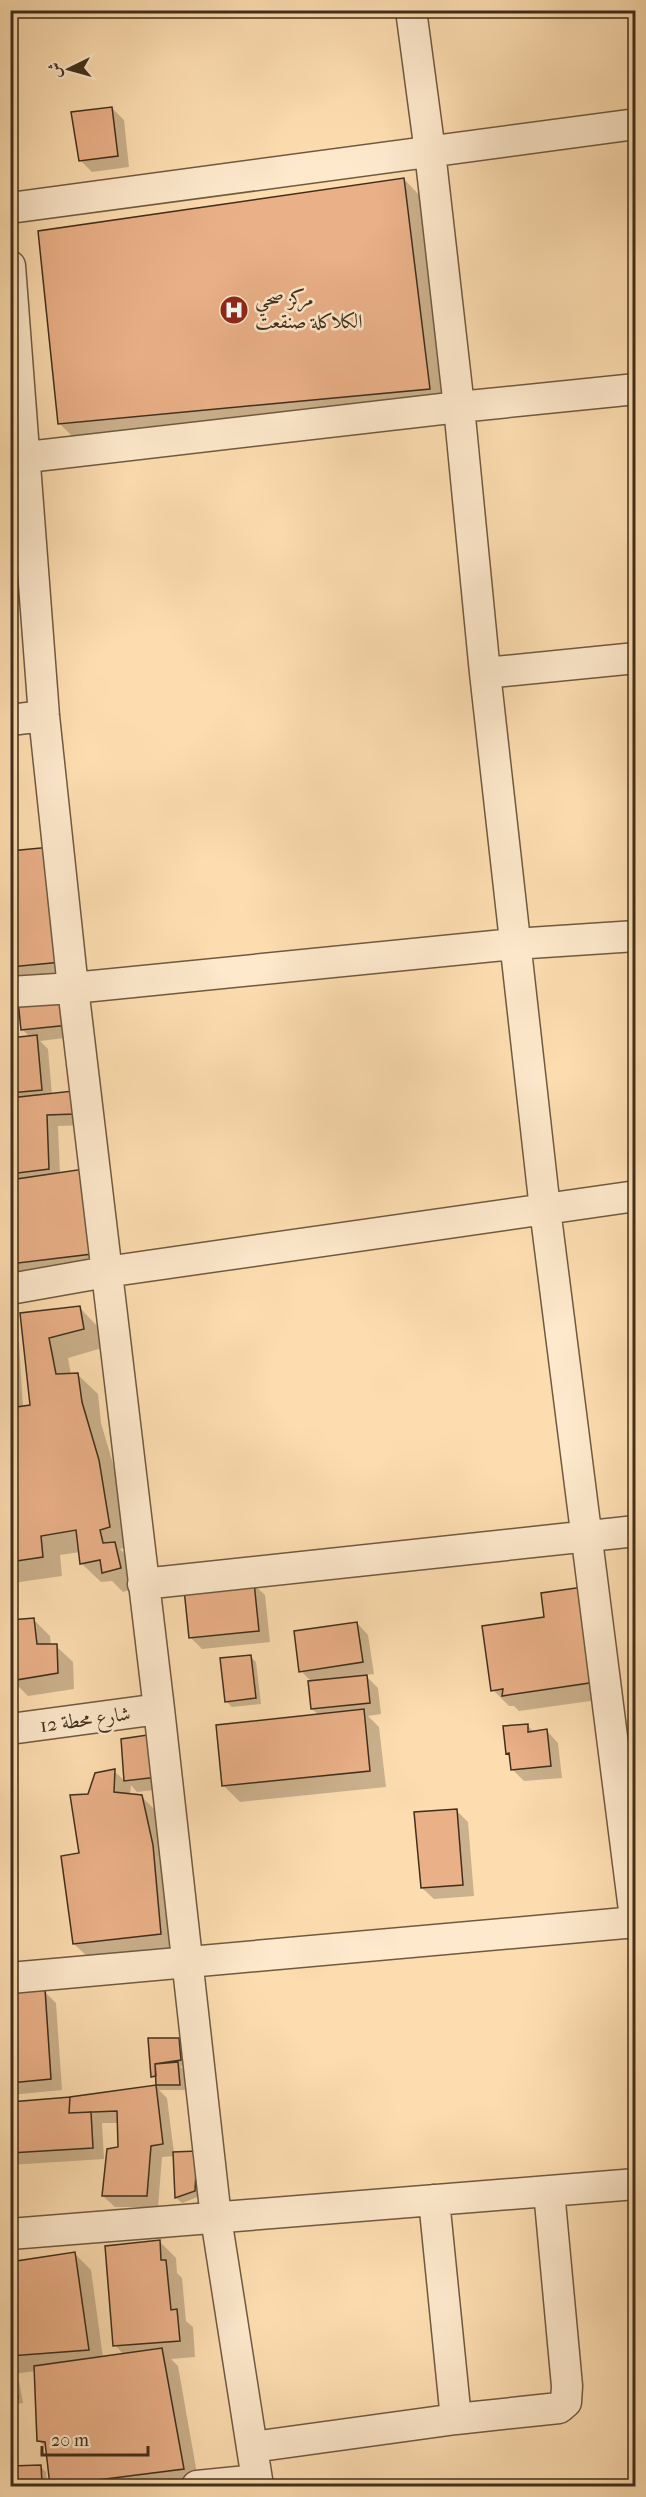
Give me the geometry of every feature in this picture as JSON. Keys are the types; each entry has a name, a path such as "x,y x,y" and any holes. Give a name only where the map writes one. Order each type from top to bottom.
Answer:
{"street":[{"path":"10,1978 635,1923 545,1209 514,944 459,407 430,152 411,10"},
{"path":"10,208 636,124"},
{"path":"10,266 17,458 73,988 159,1709 216,2218 258,2483 198,2487"},
{"path":"17,458 636,389"},
{"path":"485,673 636,658"},
{"path":"10,720 44,716"},
{"path":"10,992 73,988 514,944 636,936"},
{"path":"10,1289 106,1272 636,1196"},
{"path":"143,1584 636,1531"},
{"name":"شارع محطة 12","path":"10,1729 159,1709"},
{"path":"10,2234 636,2184"},
{"path":"253,2447 456,2419 559,2408 566,2402 567,2386 549,2191"},
{"path":"434,2200 456,2419"}],"building":[{"path":"112,107 118,156 79,161 71,112"},
{"name":"مركز صحي الكلاكلة صنقعت","path":"404,178 430,389 58,424 38,231"},
{"path":"12,496 17,586 10,587 10,497"},
{"path":"51,847 62,962 10,967 10,851"},
{"path":"66,995 69,1025 21,1030 18,1001"},
{"path":"37,1035 42,1090 10,1093 10,1038"},
{"path":"73,1091 75,1114 47,1115 49,1169 10,1174 10,1098"},
{"path":"84,1169 92,1254 10,1264 10,1180"},
{"path":"80,1306 84,1329 49,1338 56,1374 78,1373 82,1402 99,1460 110,1527 100,1530 103,1543 115,1542 121,1568 102,1573 100,1560 80,1564 76,1530 41,1536 43,1557 10,1562 10,1408 30,1405 20,1313"},
{"path":"254,1582 259,1631 189,1638 184,1589"},
{"path":"583,1587 596,1682 502,1696 503,1689 491,1691 482,1626 544,1617 541,1593"},
{"path":"34,1618 37,1644 57,1644 58,1673 10,1681 10,1620"},
{"path":"357,1622 363,1662 299,1672 294,1631"},
{"path":"251,1655 256,1698 225,1702 220,1658"},
{"path":"367,1675 370,1703 311,1709 308,1681"},
{"path":"364,1709 370,1771 222,1786 216,1725"},
{"path":"528,1724 528,1732 547,1729 551,1766 511,1770 509,1753 506,1754 503,1726"},
{"path":"154,1734 158,1777 124,1781 121,1739"},
{"path":"115,1769 114,1792 142,1795 153,1845 161,1934 73,1944 61,1856 79,1853 70,1795 88,1794 95,1773"},
{"path":"457,1809 463,1885 421,1888 414,1812"},
{"path":"45,1989 51,2079 10,2083 10,1991"},
{"path":"148,2038 179,2038 181,2060 155,2064 156,2076 151,2077"},
{"path":"178,2062 180,2085 156,2085 155,2064"},
{"path":"156,2085 163,2144 151,2146 147,2196 102,2196 107,2149 118,2147 117,2111 69,2113 70,2097"},
{"path":"70,2097 69,2113 91,2112 93,2148 10,2153 10,2102"},
{"path":"197,2151 195,2191 175,2198 173,2152"},
{"path":"160,2240 161,2260 166,2260 171,2310 177,2309 180,2341 113,2346 105,2246"},
{"path":"75,2252 89,2350 10,2356 10,2262"},
{"path":"162,2348 184,2469 50,2486 45,2442 37,2441 34,2366"},
{"path":"14,2373 18,2398 10,2399 10,2374"},
{"path":"41,2465 42,2483 10,2485 10,2466"}],"place":[{"name":"مركز صحي الكلاكلة صنقعت","path":"234,310"}]}
